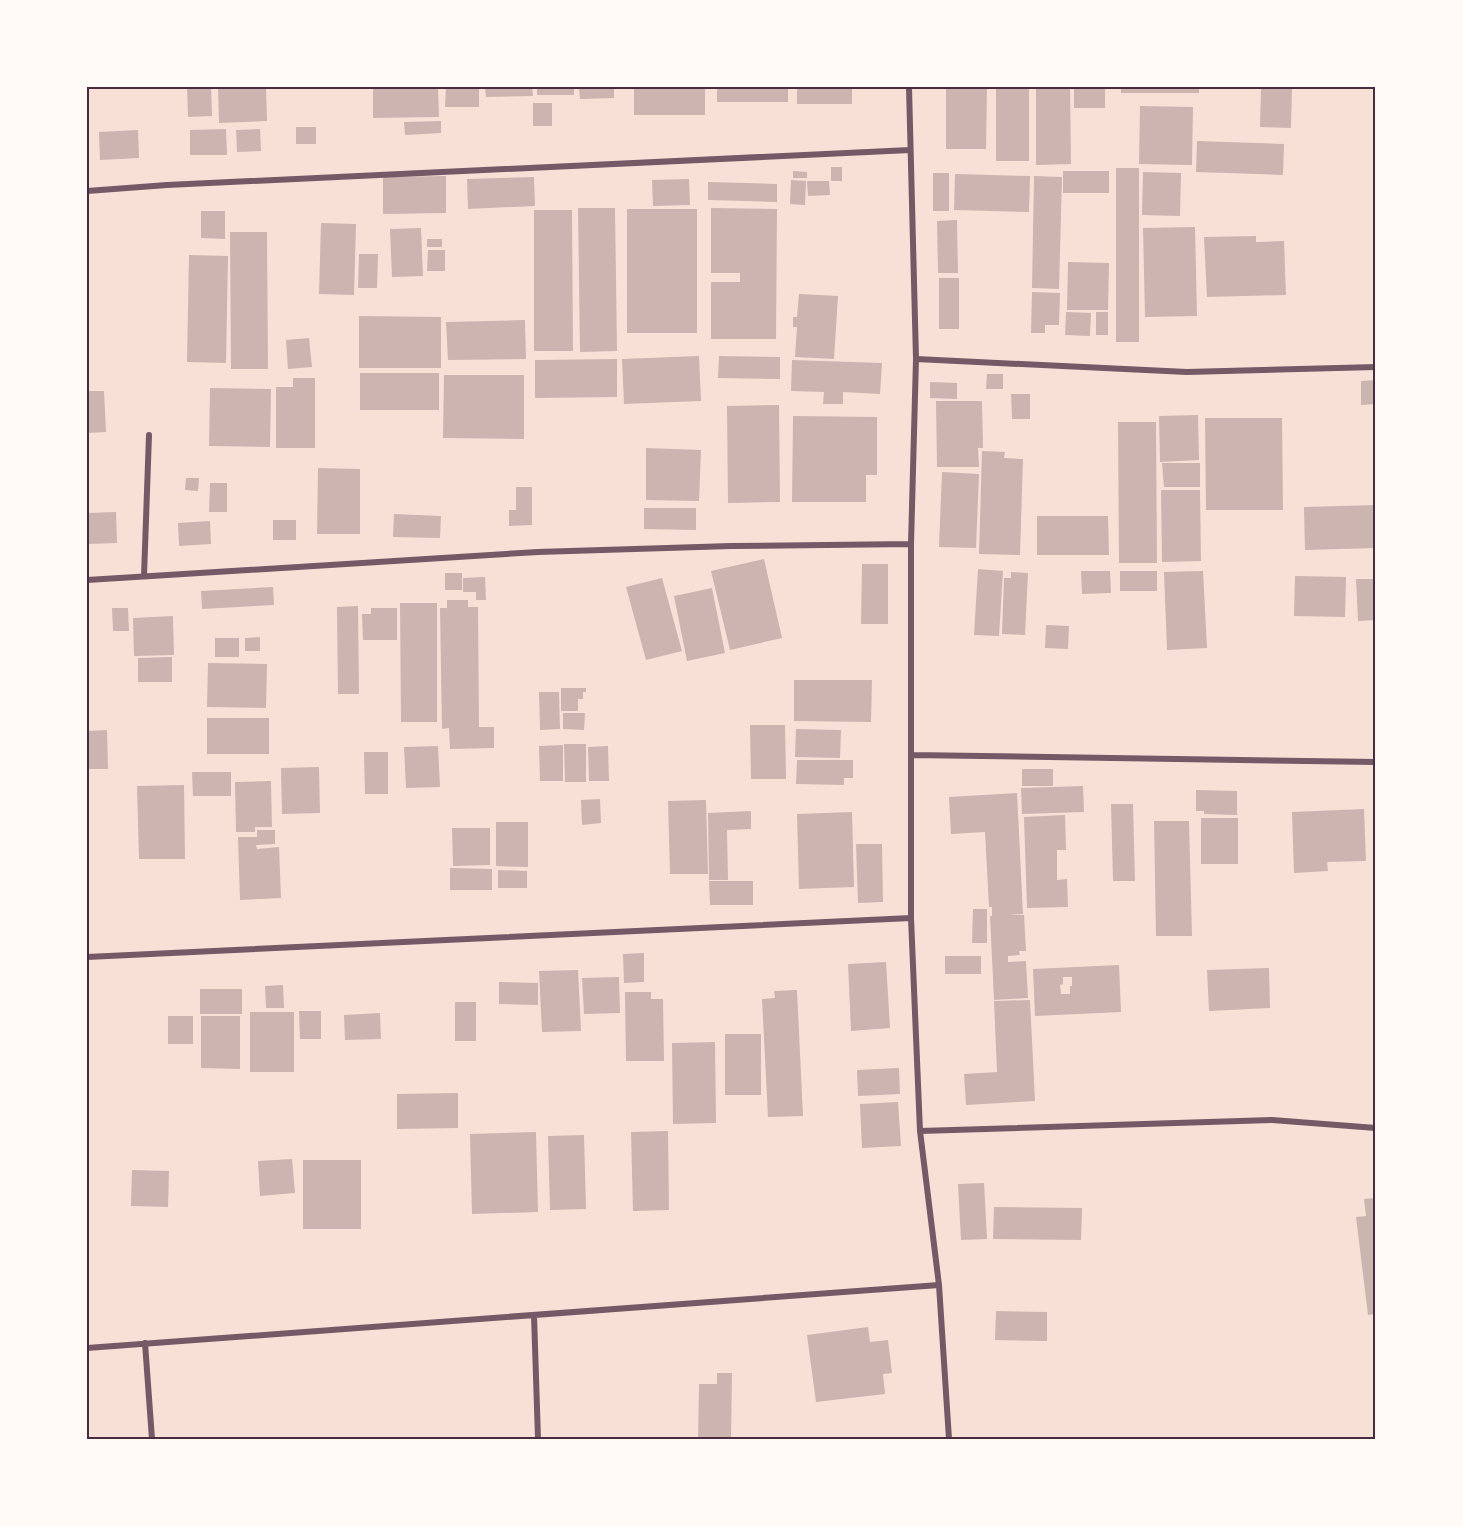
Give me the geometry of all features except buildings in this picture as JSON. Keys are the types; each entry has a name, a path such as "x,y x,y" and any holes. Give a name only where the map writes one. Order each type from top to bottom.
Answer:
{"street":[{"path":"909,87 916,359 911,544 911,918 920,1131 939,1285 949,1439"},
{"path":"87,191 191,183 910,150"},
{"path":"916,359 1187,372 1376,367"},
{"path":"144,576 149,435"},
{"path":"87,580 538,552 731,546 911,544"},
{"path":"911,755 1376,762"},
{"path":"87,957 911,918"},
{"path":"920,1131 1272,1120 1376,1128"},
{"path":"87,1348 939,1285"},
{"path":"534,1315 538,1439"},
{"path":"145,1343 152,1439"}]}
